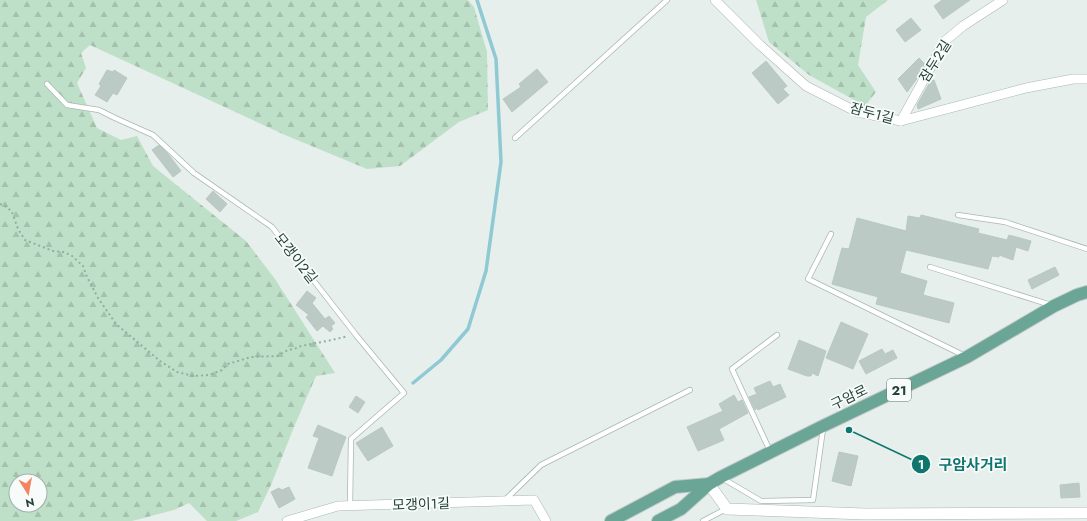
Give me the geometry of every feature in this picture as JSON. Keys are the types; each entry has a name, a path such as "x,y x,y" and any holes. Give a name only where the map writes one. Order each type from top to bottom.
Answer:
{"main road":[{"name":"구암로","path":"658,521 681,509 709,484 721,477 967,357 1054,306 1087,292"},
{"name":"구암로","path":"611,521 675,487 709,484"}],"street":[{"name":"잠두1길","path":"714,0 760,45 806,86 857,112 901,120 1026,88 1072,79 1087,79"},
{"name":"잠두2길","path":"901,120 945,41 963,26 1003,0"},
{"path":"709,484 727,509 865,518 1087,513"},
{"name":"모갱이1길","path":"286,521 338,506 504,500 534,500 546,521"}],"lane":[{"path":"515,138 667,0"},
{"name":"모갱이2길","path":"48,84 67,104 99,110 153,135 194,173 272,227 404,394 352,439 350,506"},
{"path":"958,215 1005,222 1087,249"},
{"path":"831,234 808,279 967,357"},
{"path":"930,267 1054,306"},
{"path":"771,452 732,369 777,335"},
{"path":"504,500 542,465 690,390"},
{"path":"721,477 761,501 813,500 823,426"},
{"path":"702,521 727,509"}],"path":[{"path":"0,204 7,207 12,212 18,229 25,240 53,251 71,255 83,266 98,298 116,324 160,361 177,372 193,376 209,375 222,370 228,364 251,357 277,356 288,350 301,346 356,335"}],"green space":[{"path":"0,0 468,0 474,7 487,52 488,110 459,122 400,166 367,169 285,135 90,45 81,53 86,68 77,83 97,128 121,140 137,136 153,166 246,241 275,279 335,373 316,376 271,485 258,512 236,521 207,521 189,503 174,510 132,521 0,521"},
{"path":"756,0 888,0 866,17 858,65 876,92 865,106 809,75 769,42"}],"building":[{"path":"942,0 970,0 943,19 934,6"},
{"path":"911,18 921,30 905,42 896,30"},
{"path":"919,58 925,64 919,76 907,92 898,79"},
{"path":"766,61 787,86 783,89 789,95 778,104 752,73"},
{"path":"537,69 548,82 512,112 503,99 521,87 519,84"},
{"path":"107,70 113,72 114,70 127,78 117,95 113,93 107,102 95,95 101,86 99,84"},
{"path":"934,80 941,99 918,109 917,105 930,82"},
{"path":"159,145 181,171 173,177 152,150"},
{"path":"213,191 227,204 220,212 206,199"},
{"path":"921,215 979,229 978,233 1007,240 1009,235 1031,241 1028,251 1016,247 1013,260 999,255 999,257 992,256 988,269 906,250 900,273 927,281 923,295 954,303 949,323 876,304 878,297 832,284 842,248 849,249 857,218 906,231 908,216 920,218"},
{"path":"1055,267 1059,275 1032,289 1028,280"},
{"path":"307,291 316,298 312,303 325,319 329,316 335,323 331,326 333,329 330,332 323,326 317,331 306,317 309,315 296,305"},
{"path":"841,322 868,334 853,369 826,358"},
{"path":"799,340 826,351 818,376 812,373 811,376 807,376 788,369"},
{"path":"882,349 885,354 893,350 897,358 866,374 859,361"},
{"path":"770,381 773,387 780,384 786,397 755,410 749,397 757,394 754,388"},
{"path":"734,395 738,402 742,400 748,413 719,429 724,440 698,451 687,427 723,411 719,404"},
{"path":"356,396 365,402 358,413 349,407"},
{"path":"318,425 346,437 332,476 308,468 319,438 313,436"},
{"path":"382,427 393,446 368,461 356,443"},
{"path":"839,452 858,456 851,486 832,481"},
{"path":"1079,483 1080,497 1061,498 1060,485"},
{"path":"289,487 295,499 279,508 271,492 279,488 282,490"}],"waterway":[{"path":"413,383 441,360 468,329 486,271 501,162 496,59 477,0"}],"place":[{"name":"구암사거리","path":"849,430"}]}
